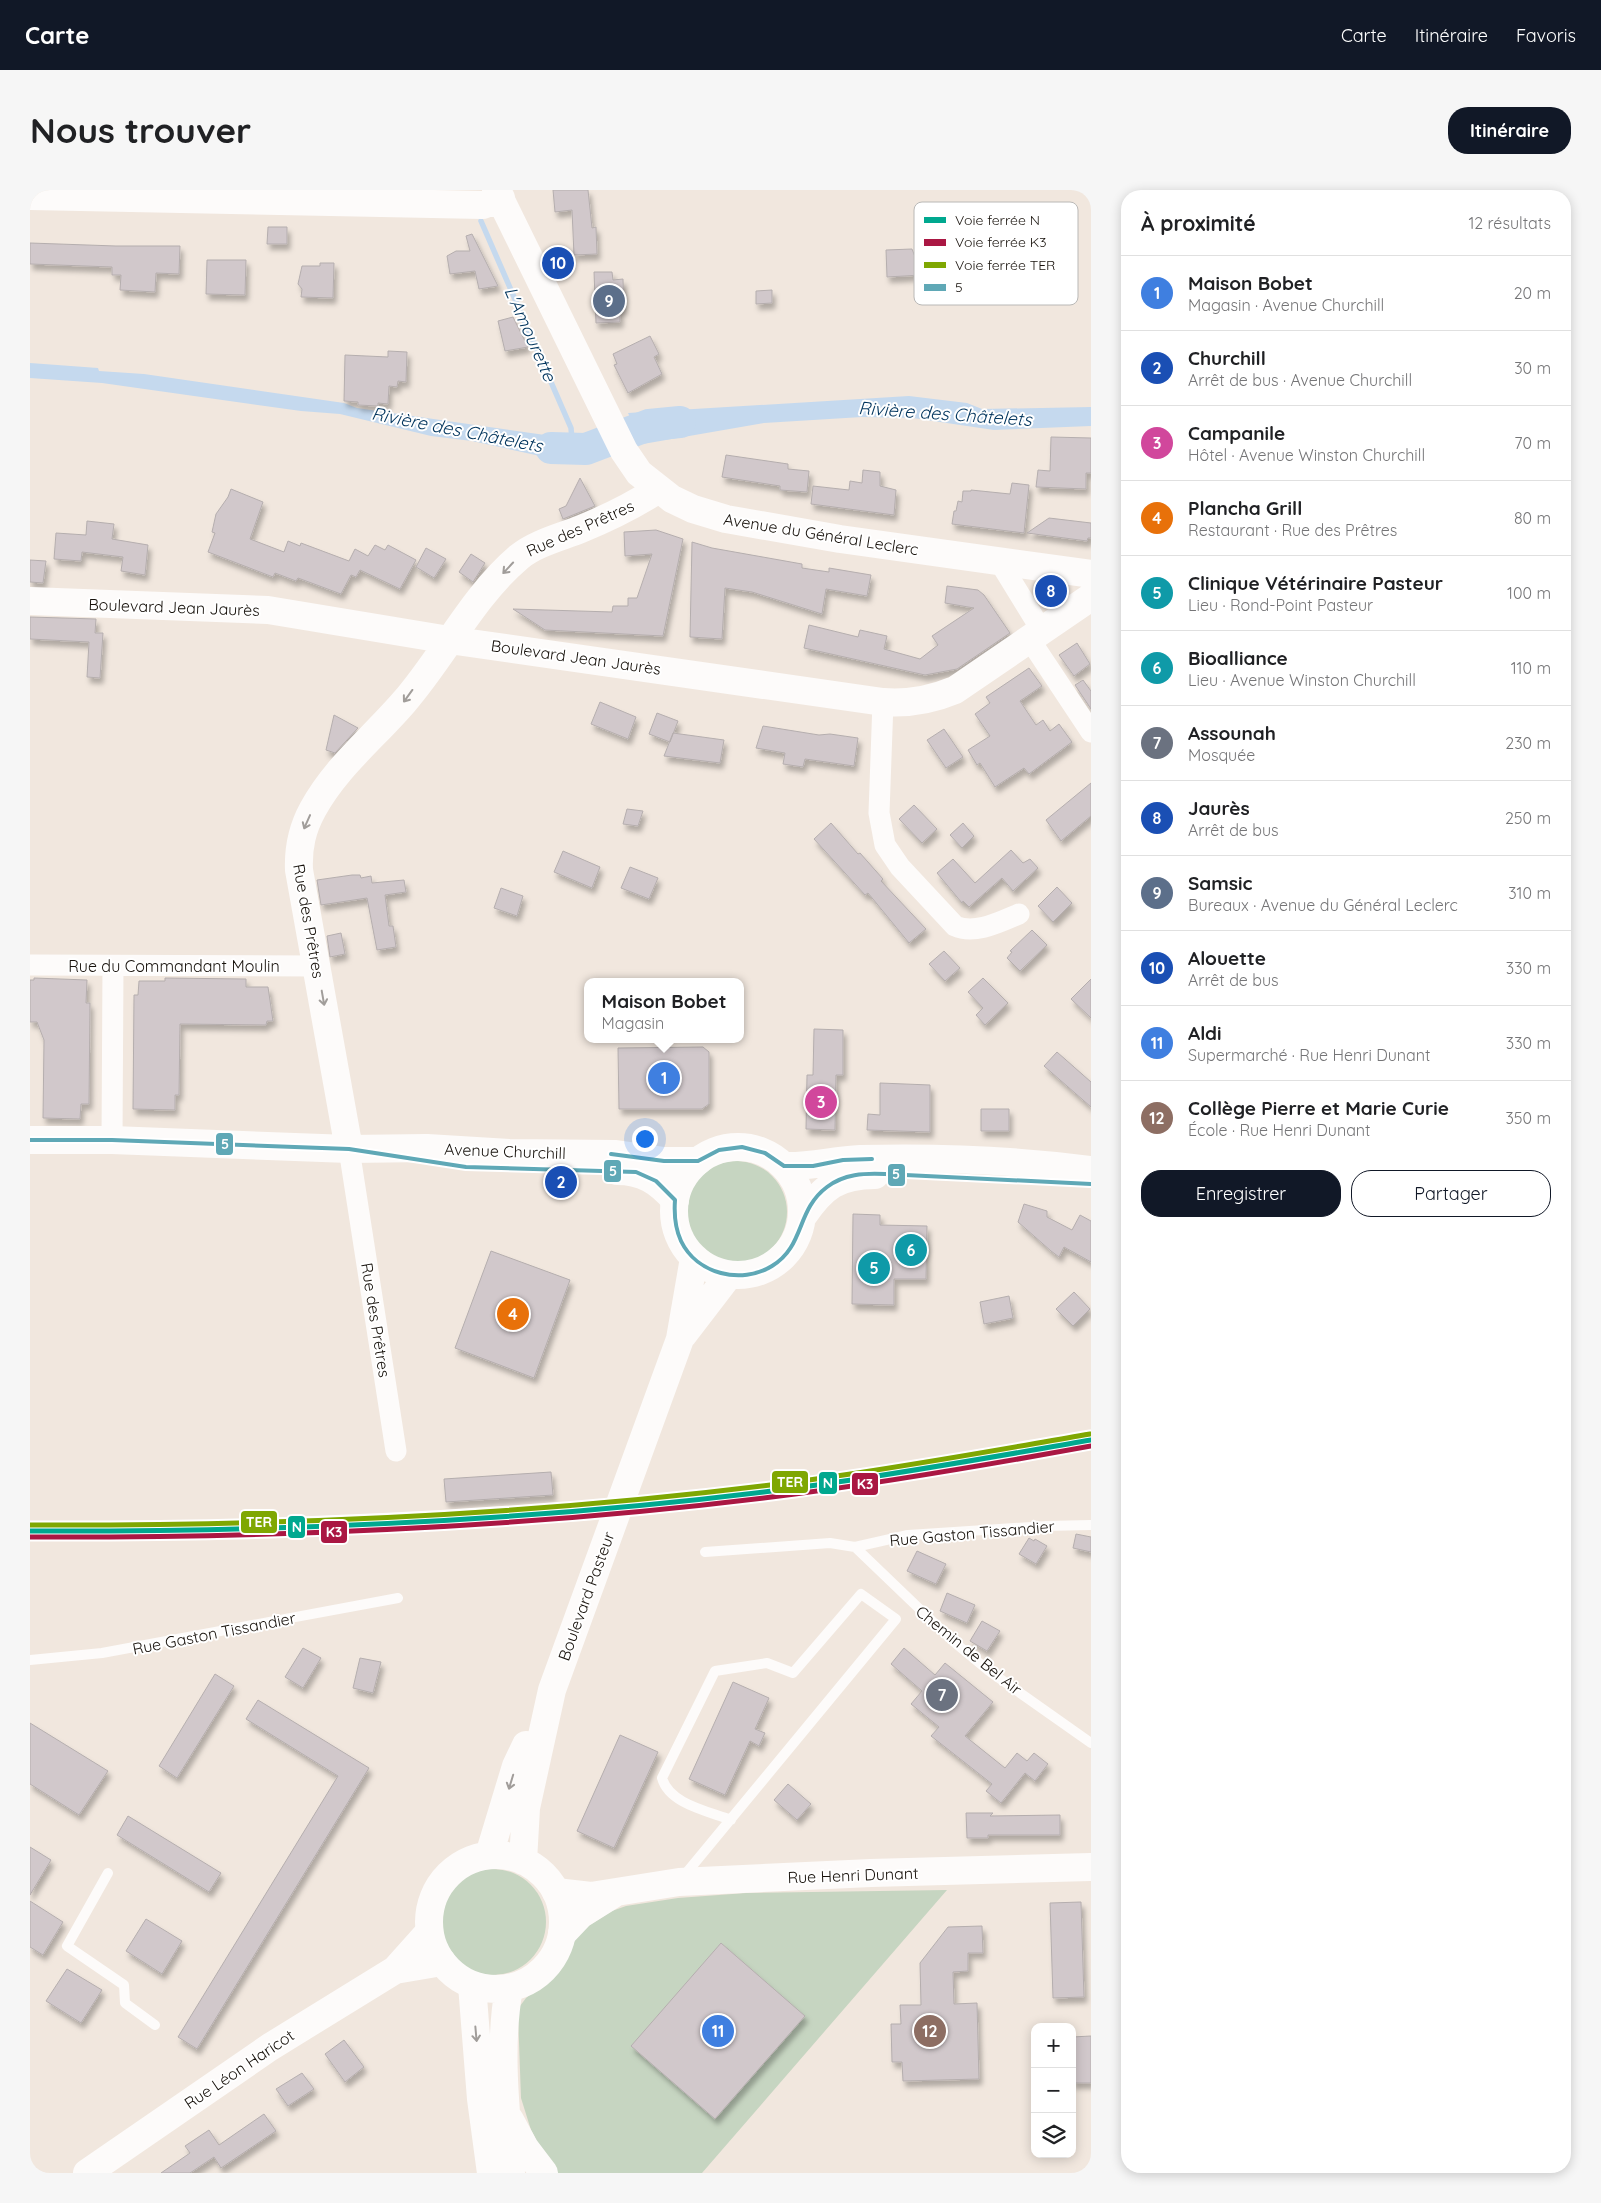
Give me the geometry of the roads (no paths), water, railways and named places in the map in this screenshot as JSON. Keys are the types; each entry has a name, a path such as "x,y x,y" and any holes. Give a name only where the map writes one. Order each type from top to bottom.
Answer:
{"main road":[{"path":"30,196 327,196 483,205 498,194"},
{"name":"Avenue du Général Leclerc","path":"498,194 624,451 639,473 672,499 693,509 744,523 1091,574"},
{"name":"Rue des Prêtres","path":"349,1149 299,870 298,852 302,832 321,796 352,756 404,702 474,607 520,556 541,544 600,522 636,504 659,489"},
{"name":"Boulevard Jean Jaurès","path":"30,601 268,610 449,640 883,702 913,702 955,690 1091,597"},
{"path":"30,1140 112,1140 349,1149"},
{"path":"742,1147 765,1153 784,1166 799,1189 803,1216 801,1227 793,1246 779,1262 750,1275 729,1275 710,1269 694,1258 684,1246 677,1231 674,1215 675,1200 683,1178 698,1161 719,1150 742,1147"},
{"name":"Avenue Churchill","path":"349,1149 427,1148 509,1153 616,1154 664,1161 698,1161"},
{"name":"Avenue Churchill","path":"349,1149 466,1167 636,1172 656,1181 675,1200"},
{"path":"784,1166 813,1166 852,1160 916,1159 1020,1162 1091,1170"},
{"path":"803,1216 826,1188 846,1177 862,1175 1011,1178 1091,1184"},
{"path":"680,1338 694,1258"},
{"path":"680,1338 729,1275"},
{"name":"Boulevard Pasteur","path":"523,1861 526,1808 552,1690 680,1338"},
{"path":"489,1855 516,1766 552,1690"},
{"path":"489,1855 506,1856 523,1861 542,1873 556,1892 562,1912 562,1934 556,1953 544,1970 528,1982 509,1988 491,1990 472,1985 456,1976 442,1962 434,1948 429,1932 430,1911 437,1890 450,1873 468,1861 489,1855"},
{"name":"Rue Henri Dunant","path":"556,1892 591,1896 679,1882 871,1873 1091,1867"},
{"path":"562,1934 580,1915 615,1892"},
{"name":"Rue Léon Haricot","path":"87,2173 270,2047 395,1970 429,1932"},
{"name":"Rue Léon Haricot","path":"395,1970 442,1962"},
{"path":"472,1985 481,2099 491,2173"},
{"path":"509,1988 504,2016 504,2100 511,2173"},
{"path":"504,2100 516,2133 544,2173"}],"street":[{"path":"999,561 1036,636 1091,732"},
{"path":"883,702 879,813 882,834 890,854 955,926 966,929 985,927 1019,914"},
{"name":"Rue du Commandant Moulin","path":"30,965 317,966"},
{"path":"112,1140 113,966"},
{"name":"Rue des Prêtres","path":"349,1149 396,1451"}],"lane":[{"name":"Rue Gaston Tissandier","path":"705,1552 830,1544 855,1547 908,1535 1091,1525"},
{"name":"Chemin de Bel Air","path":"855,1547 911,1602 989,1671 1091,1743"},
{"path":"679,1882 731,1820 896,1619 861,1594 793,1673 767,1663 715,1671 662,1778 664,1786 678,1800 731,1820"},
{"name":"Rue Gaston Tissandier","path":"30,1660 102,1653 398,1598"},
{"path":"108,1873 68,1946 124,1985 125,2003 155,2025"}],"water":[{"path":"30,363 98,368 99,371 144,374 344,403 357,408 545,435 565,436 574,434 577,436 587,432 600,458 577,464 472,441 431,436 340,414 301,411 102,383 30,378"},
{"path":"909,396 967,403 982,409 1091,407 1091,426 994,430 913,418 862,417 764,423 643,444 628,413"}],"waterway":[{"name":"L'Amourette","path":"481,221 571,428 572,440"},
{"name":"Rivière des Châtelets","path":"551,448 586,449 649,425 680,422"}],"rail line":[{"name":"TER","path":"30,1525 317,1521 604,1503 831,1477 1090,1434"},
{"name":"N","path":"30,1531 317,1527 604,1509 832,1483 1091,1440"},
{"name":"K3","path":"30,1537 317,1533 604,1515 832,1489 1091,1446"}],"place":[{"name":"Alouette","path":"558,263"},
{"name":"Samsic","path":"609,301"},
{"name":"Jaurès","path":"1051,591"},
{"name":"Maison Bobet","path":"664,1078"},
{"name":"Campanile","path":"821,1102"},
{"name":"Churchill","path":"561,1182"},
{"name":"Bioalliance","path":"911,1250"},
{"name":"Clinique Vétérinaire Pasteur","path":"874,1268"},
{"name":"Plancha Grill","path":"513,1314"},
{"name":"Assounah","path":"942,1695"},
{"name":"Aldi","path":"718,2031"},
{"name":"Collège Pierre et Marie Curie","path":"930,2031"}]}
